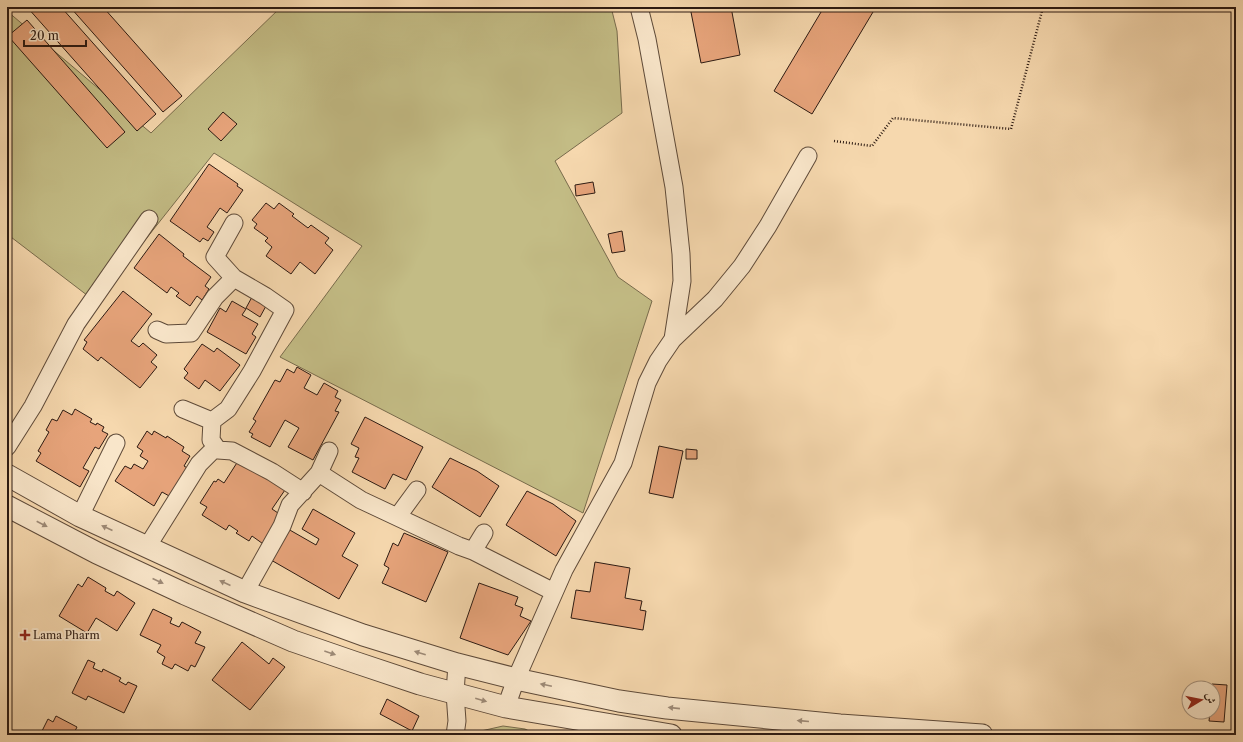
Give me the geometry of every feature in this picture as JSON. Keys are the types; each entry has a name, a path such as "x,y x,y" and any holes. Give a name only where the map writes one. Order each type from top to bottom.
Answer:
{"street":[{"path":"639,7 647,39 674,187 681,254 682,281 673,339"},
{"path":"506,707 516,679 564,570 623,463 647,383 658,361 673,339 715,299 742,266 768,226 808,156"},
{"path":"7,447 33,406 76,324 149,219"},
{"path":"212,421 228,409 286,310 234,278 214,257 234,223"},
{"path":"157,330 166,334 191,333 215,297 234,278"},
{"path":"183,409 212,421"},
{"path":"212,421 211,440 218,450 232,451 266,468 303,492"},
{"path":"80,516 116,443"},
{"path":"147,547 199,464 216,447"},
{"path":"245,592 282,526 290,505 319,473 329,451"},
{"path":"319,473 361,500 398,516 459,546 473,551 554,592"},
{"path":"7,475 80,516 245,592 363,635 457,664 516,679 619,701 667,708 840,725 982,735"},
{"path":"398,516 417,490"},
{"path":"7,506 104,556 185,594 293,641 420,684 506,707 671,735"},
{"path":"473,551 484,532"},
{"path":"455,735 457,709 455,693 457,664"}],"path":[{"path":"834,141 872,146 893,118 1011,129 1042,11 1040,7"}],"shaded area":[{"path":"281,7 611,7 617,31 622,113 555,161 618,277 652,301 583,513 280,357 362,246 214,153 96,302 7,234 7,11 151,133"},
{"path":"503,726 525,729 537,735 478,735 481,731"}],"building":[{"path":"27,7 61,7 156,114 137,131"},
{"path":"70,7 103,7 182,96 163,112"},
{"path":"690,7 731,7 740,55 701,63"},
{"path":"824,7 876,7 812,114 774,91"},
{"path":"27,20 125,132 107,148 8,36"},
{"path":"223,112 237,124 221,141 208,129"},
{"path":"209,164 238,184 237,186 243,190 227,213 220,208 207,227 214,232 208,241 203,238 200,242 170,221"},
{"path":"593,182 595,193 576,196 575,185"},
{"path":"266,203 274,209 279,203 294,214 292,216 308,228 311,225 329,238 325,243 333,250 315,274 300,262 291,274 266,256 272,247 265,241 268,238 254,228 257,224 252,220"},
{"path":"622,231 625,251 612,253 608,234"},
{"path":"159,234 184,254 183,256 211,277 205,286 209,289 202,300 197,296 190,306 176,296 179,293 171,287 167,293 134,268"},
{"path":"123,291 152,314 131,341 139,347 143,343 157,355 151,362 157,367 140,388 101,357 98,361 83,349 87,342 84,340"},
{"path":"252,297 266,306 260,317 246,308"},
{"path":"232,301 246,309 242,315 258,324 252,334 256,337 246,354 207,332 220,308 226,312"},
{"path":"202,344 214,352 217,348 240,365 220,391 205,380 199,389 184,378 188,373 184,369"},
{"path":"297,367 311,375 304,388 317,395 324,383 338,391 335,397 341,400 335,411 339,412 313,460 288,447 299,428 285,420 270,447 251,437 253,434 249,432 256,421 253,419 275,380 280,382 287,369 294,373"},
{"path":"75,409 92,419 90,422 96,425 97,423 104,427 102,431 108,434 99,449 95,447 83,468 89,471 80,487 36,461 41,453 38,451 49,432 46,430 52,419 57,421 63,410 72,415"},
{"path":"365,417 423,447 406,480 393,474 385,489 352,472 359,458 355,457 359,448 351,444"},
{"path":"147,431 152,435 154,431 166,438 167,436 184,447 182,451 190,456 184,466 189,469 171,497 162,492 154,506 115,481 125,466 131,469 134,464 143,469 148,461 140,456 143,451 137,447"},
{"path":"659,446 683,451 673,498 649,493"},
{"path":"686,449 697,450 697,459 686,459"},
{"path":"240,458 287,487 272,509 281,515 266,546 252,536 249,541 236,533 238,531 229,525 226,530 202,515 207,507 200,503 214,481 216,482 218,479 224,483"},
{"path":"450,458 477,471 499,486 480,517 432,487"},
{"path":"527,491 553,504 576,521 556,556 506,525"},
{"path":"313,509 355,533 342,556 358,565 339,599 271,560 288,529 316,545 319,539 302,529"},
{"path":"404,533 448,552 426,602 382,583 389,568 384,565 393,543 398,546"},
{"path":"595,562 630,568 625,598 642,601 640,610 646,611 643,630 571,618 576,590 590,592"},
{"path":"88,577 106,588 105,591 114,596 117,591 135,603 117,631 96,618 87,633 59,616 78,584 82,587"},
{"path":"479,583 518,597 515,605 523,608 520,616 531,621 508,655 460,638"},
{"path":"153,609 172,618 170,623 179,627 182,622 201,632 195,643 205,647 195,667 191,665 188,671 175,664 172,669 162,664 165,657 157,652 161,645 140,635"},
{"path":"242,642 269,664 273,658 285,667 250,710 212,680"},
{"path":"88,660 95,663 93,668 102,672 103,669 121,678 119,681 126,685 128,682 137,686 124,713 88,696 86,700 72,693"},
{"path":"1221,685 1227,685 1224,722 1209,721 1221,720"},
{"path":"387,699 419,716 412,731 380,714"},
{"path":"56,716 77,727 74,733 77,735 40,735 48,719 53,722"},
{"path":"81,731 86,733 87,731 95,735 80,735"}],"place":[{"name":"Lama Pharm","path":"25,635"}]}
